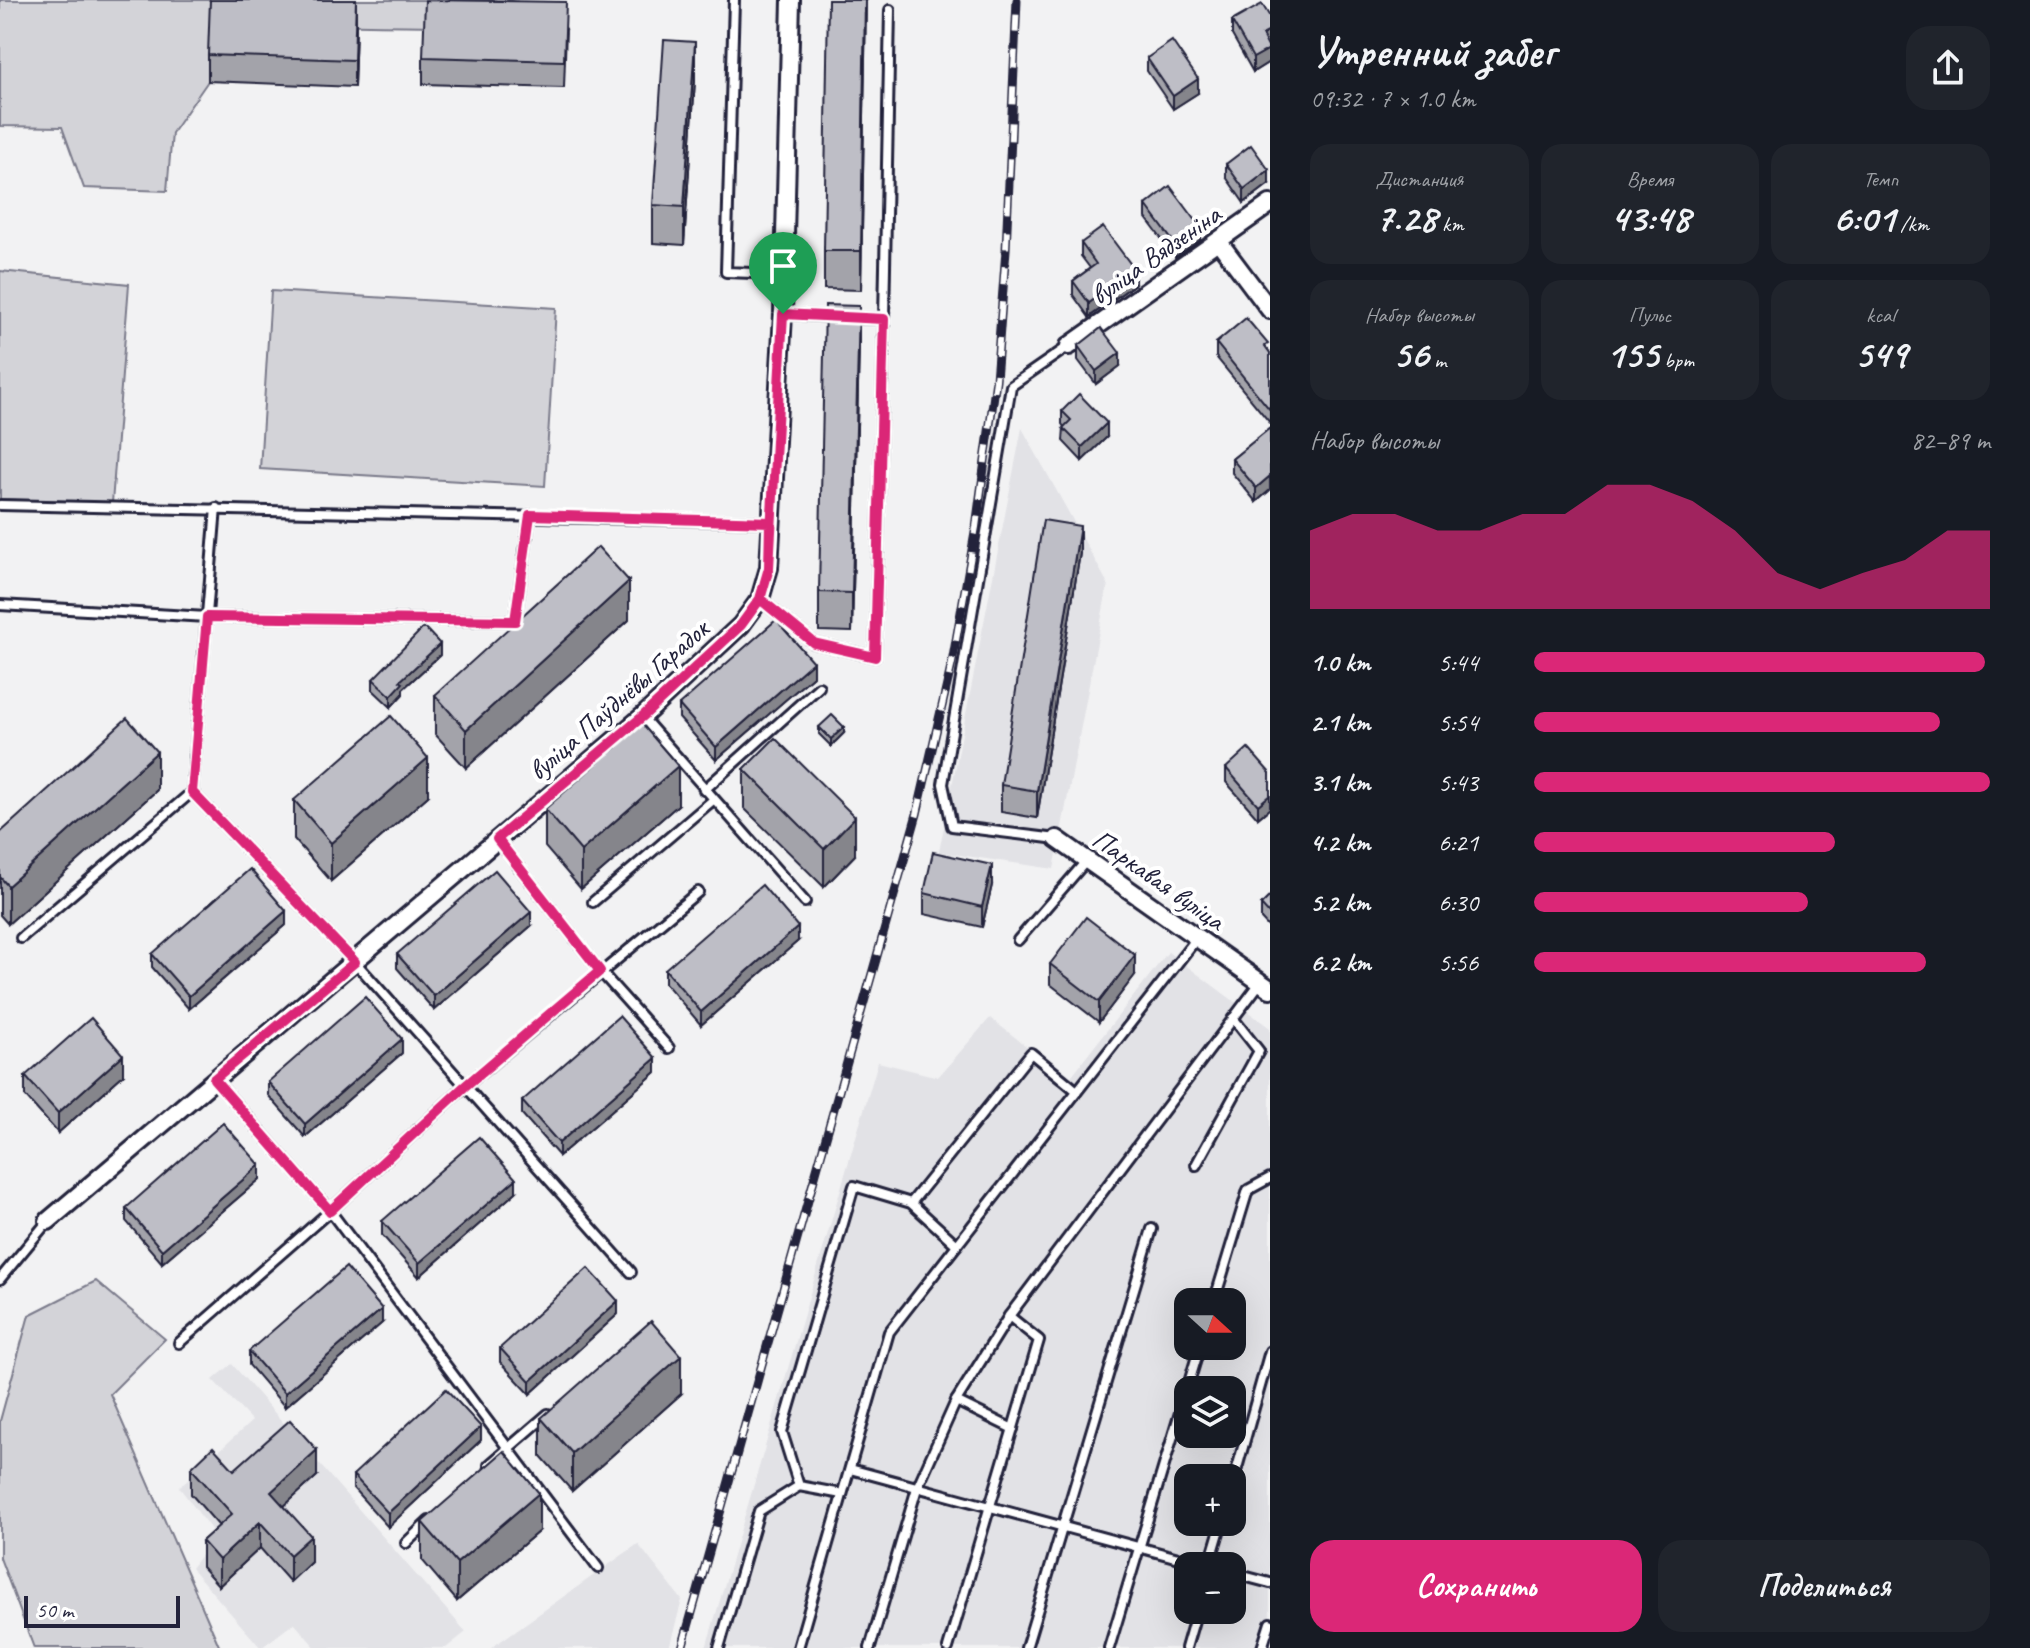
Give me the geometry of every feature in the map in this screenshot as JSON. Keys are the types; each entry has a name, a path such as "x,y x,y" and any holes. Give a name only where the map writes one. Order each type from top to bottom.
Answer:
{"street":[{"name":"вуліца Паўднёвы Гарадок","path":"48,1221 642,717 741,625 760,599 769,568 783,314 791,0"},
{"name":"вуліца Вядзеніна","path":"1069,346 1270,204"},
{"path":"1219,242 1270,310"},
{"name":"Паркавая вуліца","path":"1057,839 1265,985"}],"lane":[{"path":"734,0 726,272 783,274"},
{"path":"760,599 814,643 875,657 890,10"},
{"path":"783,314 884,319"},
{"path":"1057,839 952,826 943,784 1011,386 1069,346"},
{"path":"0,505 770,522"},
{"path":"21,938 192,792 216,508"},
{"path":"0,605 207,617 515,621 530,515"},
{"path":"704,790 819,687"},
{"path":"642,717 805,902"},
{"path":"192,792 355,962 631,1272"},
{"path":"593,902 713,800"},
{"path":"497,839 600,971 669,1048"},
{"path":"1018,940 1087,860"},
{"path":"179,1343 330,1211 464,1087 698,892"},
{"path":"798,1648 889,1332 1197,938"},
{"path":"870,1648 917,1488 956,1401 1009,1316 1233,1018 1265,985"},
{"path":"1196,1165 1259,1051 1233,1018"},
{"path":"911,1203 1031,1053 1077,1091"},
{"path":"214,1079 330,1211 598,1568"},
{"path":"1218,1288 1248,1190 1270,1178"},
{"path":"799,1486 782,1432 854,1186 911,1203 957,1245"},
{"path":"0,1279 48,1221"},
{"path":"1026,1648 1152,1229"},
{"path":"948,1648 1039,1340 1009,1316"},
{"path":"1238,1464 1270,1351"},
{"path":"1109,1648 1196,1360"},
{"path":"956,1401 1013,1429"},
{"path":"486,1467 555,1408"},
{"path":"850,1469 1174,1557"},
{"path":"719,1648 759,1511 799,1486 842,1494"},
{"path":"406,1543 441,1510"},
{"path":"1246,1577 1270,1583"},
{"path":"1262,1648 1270,1623"},
{"path":"1186,1648 1193,1624"}],"shaded area":[{"path":"0,0 512,0 559,14 566,29 211,21 208,81 172,133 167,191 84,188 62,127 0,126"},
{"path":"0,271 129,284 112,503 0,499"},
{"path":"271,291 556,308 545,486 260,469"},
{"path":"1022,428 1108,584 1054,869 939,852"},
{"path":"1168,952 1270,1028 1270,1648 706,1648 878,1062 938,1077 990,1018 1069,1079"},
{"path":"96,1281 165,1339 110,1394 220,1648 34,1648 0,1558 0,1421 29,1315"},
{"path":"232,1364 466,1632 446,1648 316,1648 294,1623 261,1648 191,1568 216,1536 179,1487 252,1421 213,1380"},
{"path":"638,1544 682,1600 669,1648 491,1648"}],"building":[{"path":"210,0 356,0 354,60 208,55"},
{"path":"425,0 566,2 564,61 423,57"},
{"path":"828,0 865,0 861,251 824,251"},
{"path":"1262,4 1270,17 1270,31 1262,35 1269,49 1253,58 1232,21"},
{"path":"664,40 695,42 684,207 653,205"},
{"path":"1172,41 1198,79 1173,96 1147,58"},
{"path":"1251,145 1269,170 1244,189 1226,164"},
{"path":"1170,186 1200,226 1175,244 1146,205"},
{"path":"1103,227 1135,270 1089,303 1073,281 1096,264 1081,243"},
{"path":"825,305 859,306 852,593 819,592"},
{"path":"1246,318 1268,344 1265,346 1270,353 1270,410 1216,343"},
{"path":"1101,328 1120,353 1096,371 1078,346"},
{"path":"1079,394 1107,423 1082,447 1063,428 1071,420 1062,411"},
{"path":"1270,428 1270,476 1256,488 1232,459"},
{"path":"1043,520 1080,526 1037,791 1001,785"},
{"path":"598,547 629,581 466,730 435,695"},
{"path":"776,620 813,662 716,747 679,705"},
{"path":"424,627 440,644 400,681 403,683 391,696 373,679"},
{"path":"832,715 844,727 831,739 819,727"},
{"path":"391,716 428,758 331,843 294,800"},
{"path":"127,718 157,752 8,886 0,877 0,833"},
{"path":"642,724 678,766 581,851 545,809"},
{"path":"775,738 855,817 824,849 744,769"},
{"path":"1248,748 1270,773 1270,795 1258,805 1226,768"},
{"path":"933,852 992,865 982,907 924,893"},
{"path":"250,869 286,911 189,996 152,954"},
{"path":"495,870 531,912 434,996 397,954"},
{"path":"762,885 798,927 701,1012 665,969"},
{"path":"1270,896 1270,915 1261,905"},
{"path":"1086,917 1135,955 1099,1002 1050,964"},
{"path":"365,997 402,1039 305,1124 268,1082"},
{"path":"619,1016 656,1058 559,1143 522,1101"},
{"path":"91,1018 123,1055 58,1113 25,1076"},
{"path":"223,1123 260,1165 162,1250 126,1208"},
{"path":"479,1137 516,1179 419,1263 382,1221"},
{"path":"346,1267 382,1309 285,1393 249,1351"},
{"path":"588,1268 618,1301 530,1381 500,1348"},
{"path":"651,1321 681,1356 572,1453 541,1418"},
{"path":"446,1389 481,1427 388,1513 353,1475"},
{"path":"290,1420 317,1450 271,1492 311,1536 290,1555 260,1522 219,1560 202,1541 232,1514 191,1468 213,1447 234,1470"},
{"path":"504,1451 539,1493 457,1563 422,1522"}],"railway":[{"path":"682,1648 917,814 952,663 976,527 996,380 1006,250 1017,0"}],"route":[{"path":"783,314 769,568 760,599 741,625 642,717 497,839 600,971 464,1087 330,1211 214,1079 355,962 192,792 207,617 515,621 530,515 770,522 769,568 760,599 814,643 875,657 884,319 783,314"}]}
